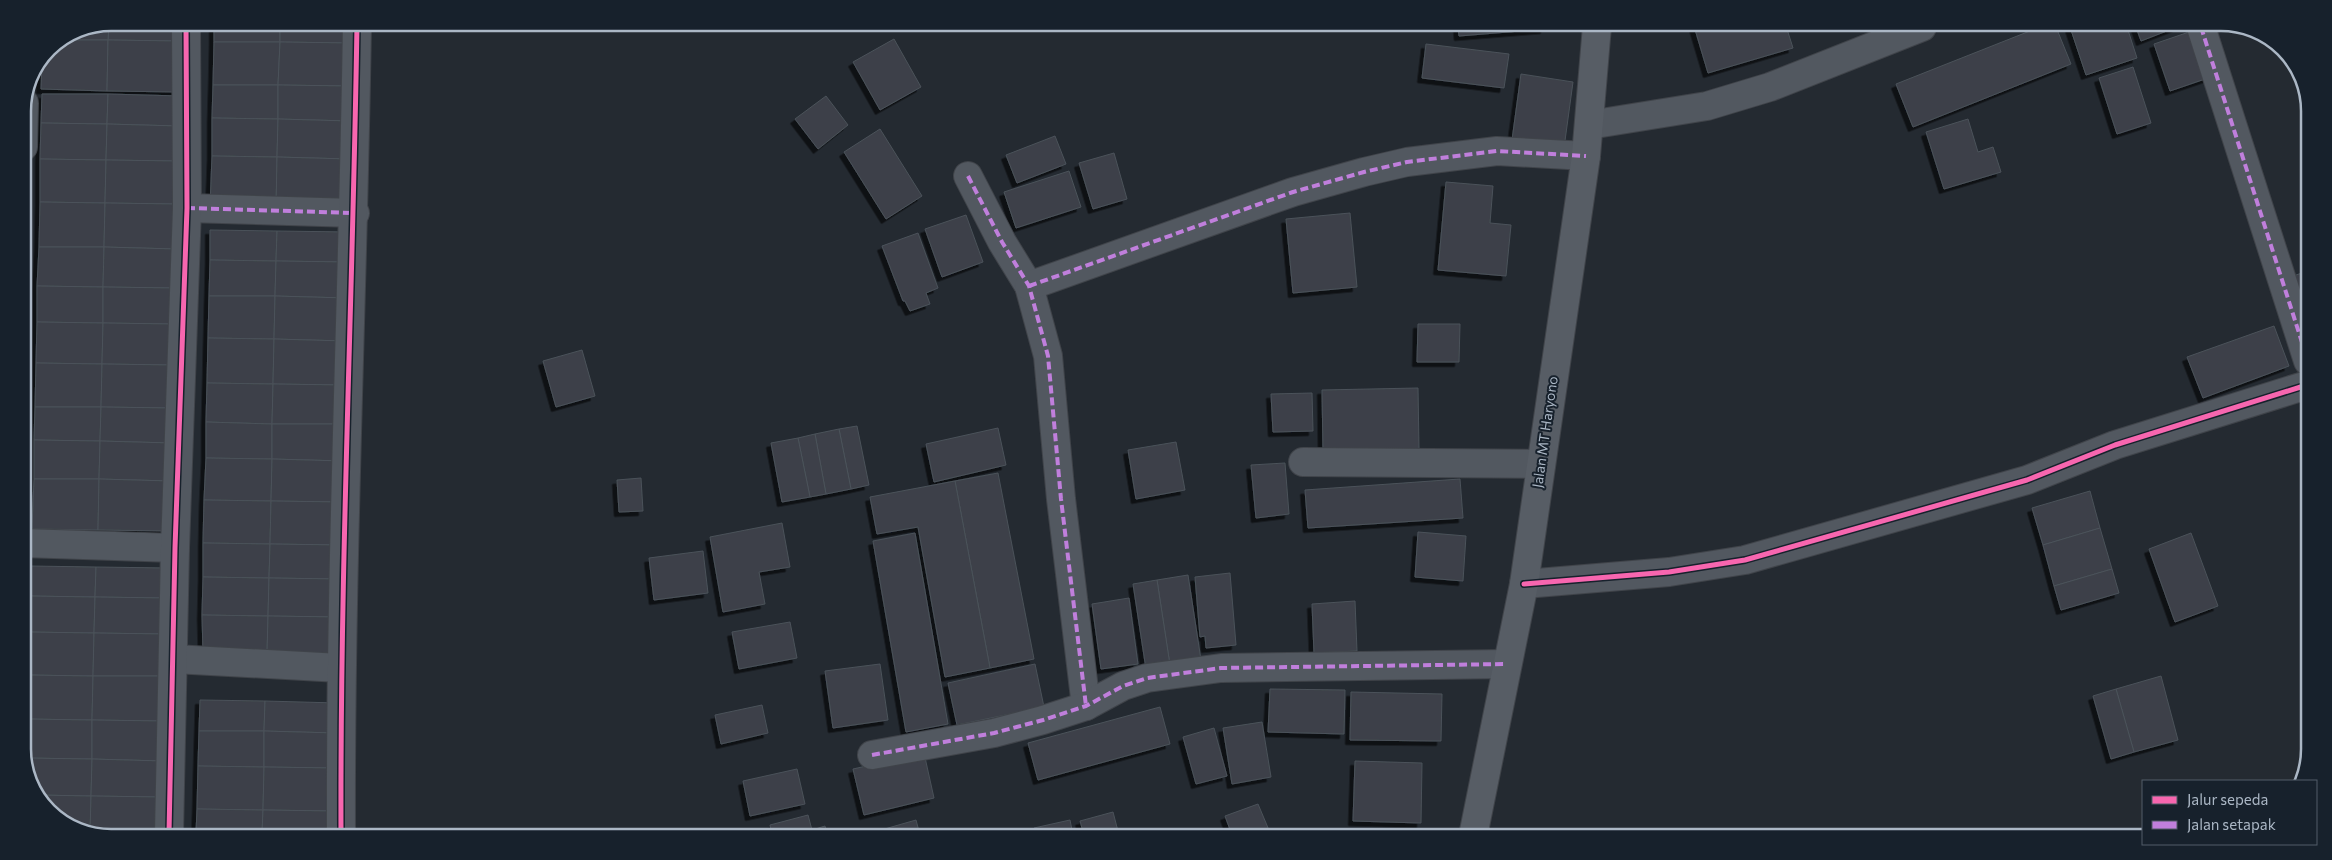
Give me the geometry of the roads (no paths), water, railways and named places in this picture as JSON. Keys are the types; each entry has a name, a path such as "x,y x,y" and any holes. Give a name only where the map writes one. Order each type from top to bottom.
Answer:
{"main road":[{"name":"Jalan MT Haryono","path":"1474,829 1524,584 1586,156 1597,31"}],"street":[{"path":"169,829 187,208 186,31"},
{"path":"341,829 340,668 354,213 357,31"},
{"path":"1589,125 1706,106 1770,87 1910,31"},
{"path":"2202,31 2301,339"},
{"path":"1029,286 1293,192 1364,172 1407,162 1497,151 1586,156"},
{"path":"968,176 1002,242 1029,286 1048,356 1061,499 1086,706"},
{"path":"187,208 354,213"},
{"path":"1524,584 1669,572 1745,560 2027,480 2115,444 2301,387"},
{"path":"1303,462 1541,464"},
{"path":"31,543 176,548"},
{"path":"174,659 340,668"},
{"path":"872,755 994,733 1086,706 1123,686 1147,678 1205,670 1507,664"}]}
